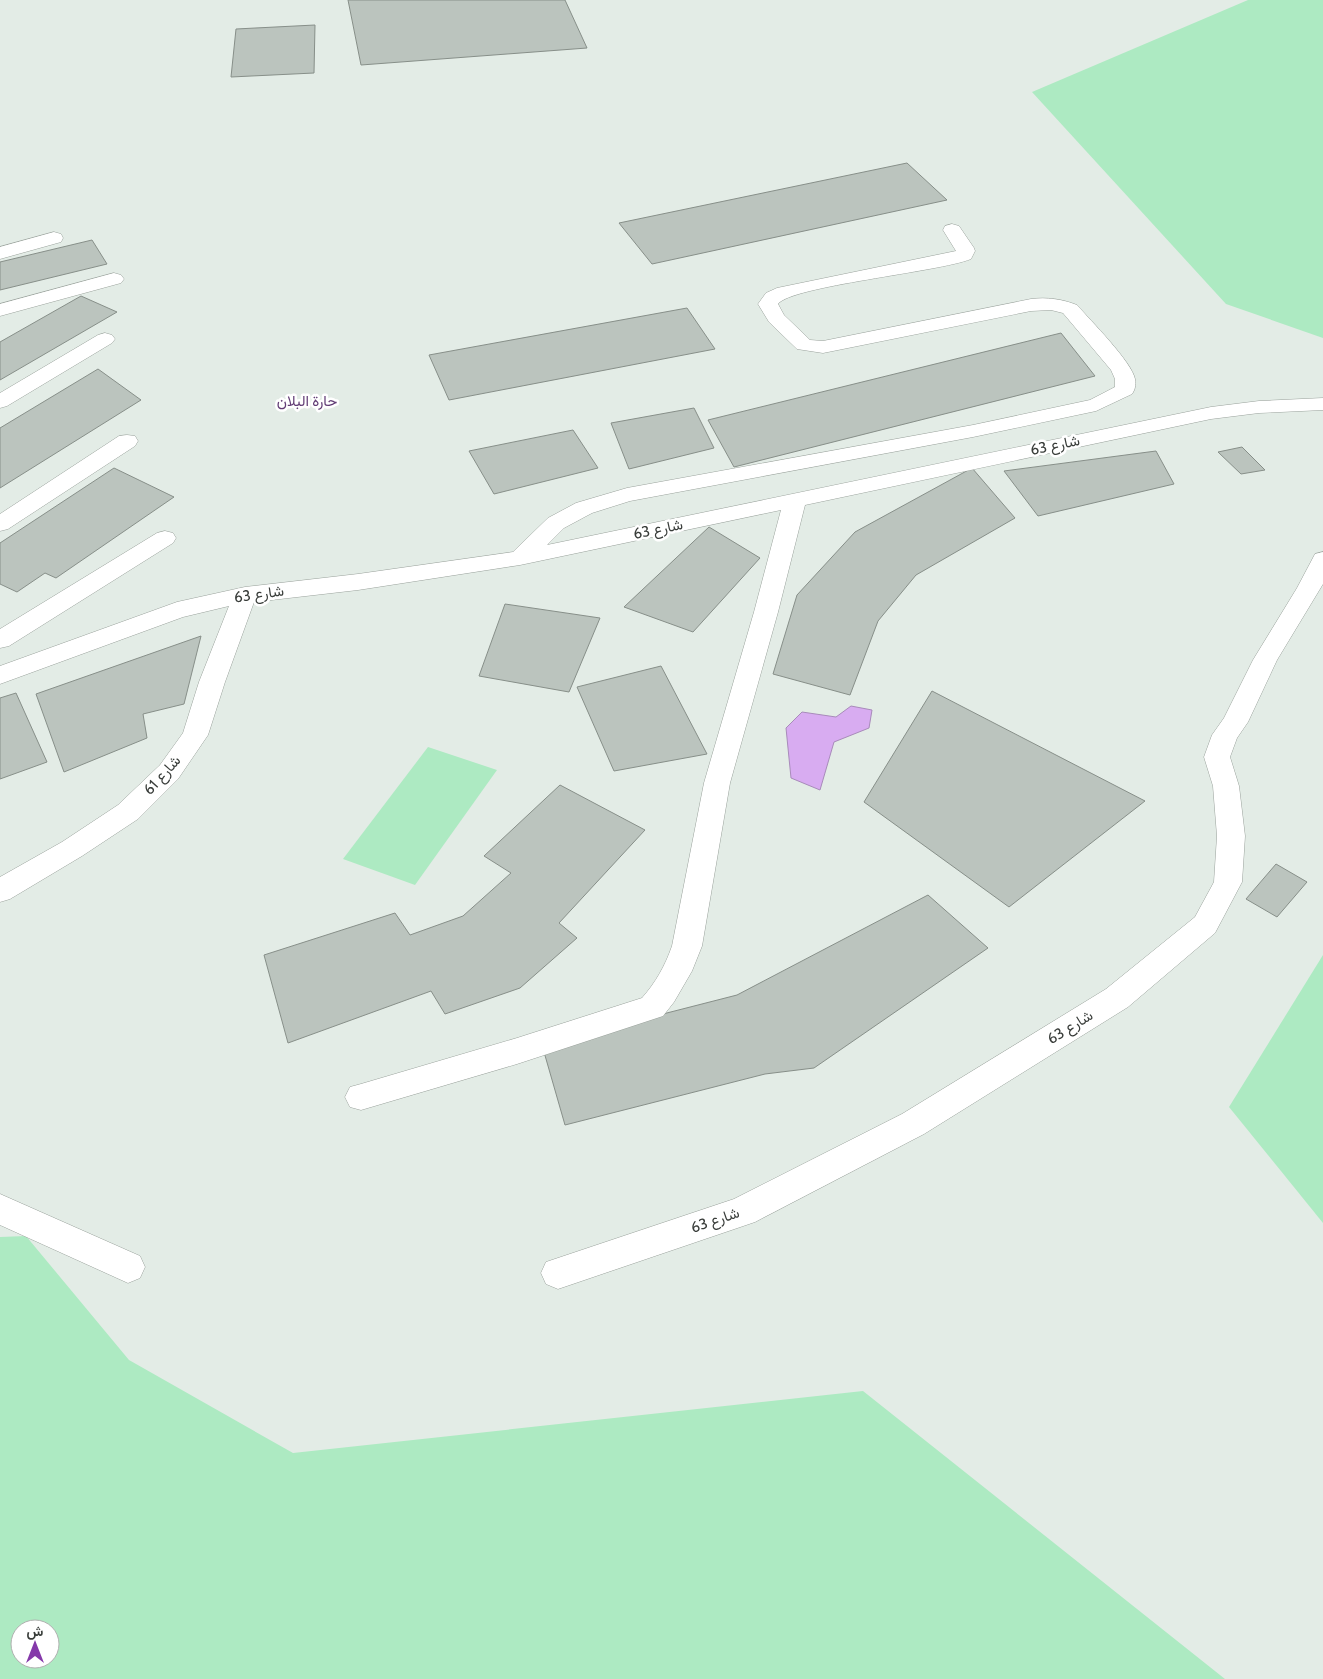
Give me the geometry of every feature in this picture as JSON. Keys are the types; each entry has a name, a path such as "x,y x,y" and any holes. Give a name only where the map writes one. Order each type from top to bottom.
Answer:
{"street":[{"path":"520,558 556,523 584,508 627,495 973,431 1096,405 1125,390 1125,379 1120,368 1070,309 1061,305 1048,303 1031,305 823,347 804,345 776,318 768,304 773,297 784,292 857,276 954,259 964,255 965,248 952,230"},
{"path":"0,252 54,238"},
{"path":"0,310 114,280"},
{"path":"0,402 105,339"},
{"name":"شارع 63","path":"0,675 177,610 245,595 358,582 520,558 1211,413 1259,407 1323,404"},
{"path":"0,524 127,441"},
{"path":"361,1097 517,1051 652,1007 666,992 681,966 687,946 717,783 766,612 795,500"},
{"path":"0,640 165,538"},
{"name":"شارع 63","path":"558,1273 743,1211 913,1124 1116,998 1205,925 1228,882 1232,836 1226,786 1217,757 1225,735 1235,722 1265,660 1310,588 1323,559"},
{"name":"شارع 61","path":"0,891 72,849 128,812 169,772 195,735 212,682 245,595"},
{"path":"0,1209 128,1266"}],"green space":[{"path":"1248,0 1323,0 1323,338 1226,304 1032,92"},
{"path":"428,747 497,770 415,885 343,859"},
{"path":"1323,955 1323,1223 1229,1107"},
{"path":"26,1236 129,1360 293,1453 863,1391 1225,1679 0,1679 0,1237"}],"shaded area":[{"path":"851,706 872,710 869,728 834,742 820,790 791,778 786,728 802,712 836,717"}],"building":[{"path":"348,0 565,0 587,48 361,65"},
{"path":"315,25 314,73 231,77 236,29"},
{"path":"907,163 947,200 652,264 619,223"},
{"path":"92,240 107,264 0,290 0,262"},
{"path":"81,296 117,312 0,380 0,342"},
{"path":"687,308 715,349 449,400 429,355"},
{"path":"1061,333 1095,376 734,467 708,420"},
{"path":"98,369 141,400 0,488 0,428"},
{"path":"694,408 714,448 629,469 611,423"},
{"path":"573,430 598,468 494,494 469,451"},
{"path":"1242,447 1265,470 1241,474 1218,452"},
{"path":"1156,451 1174,484 1038,516 1004,471"},
{"path":"114,468 174,497 56,578 45,573 17,592 0,584 0,543"},
{"path":"972,468 1015,518 916,575 878,621 850,695 773,674 797,595 855,532"},
{"path":"709,527 760,558 693,632 624,607"},
{"path":"505,604 600,618 569,692 479,676"},
{"path":"201,636 184,704 143,714 147,738 64,772 36,694"},
{"path":"661,666 707,754 614,771 577,687"},
{"path":"932,691 1145,801 1009,907 864,802"},
{"path":"16,693 47,762 0,779 0,698"},
{"path":"560,785 645,830 559,923 577,938 520,988 445,1014 431,991 288,1043 264,955 395,913 410,935 463,916 511,873 484,856"},
{"path":"1276,864 1307,882 1277,917 1246,899"},
{"path":"928,895 988,948 814,1068 765,1074 565,1125 542,1045 737,995"}],"district":[{"name":"حارة البلان","path":"307,401"}]}
